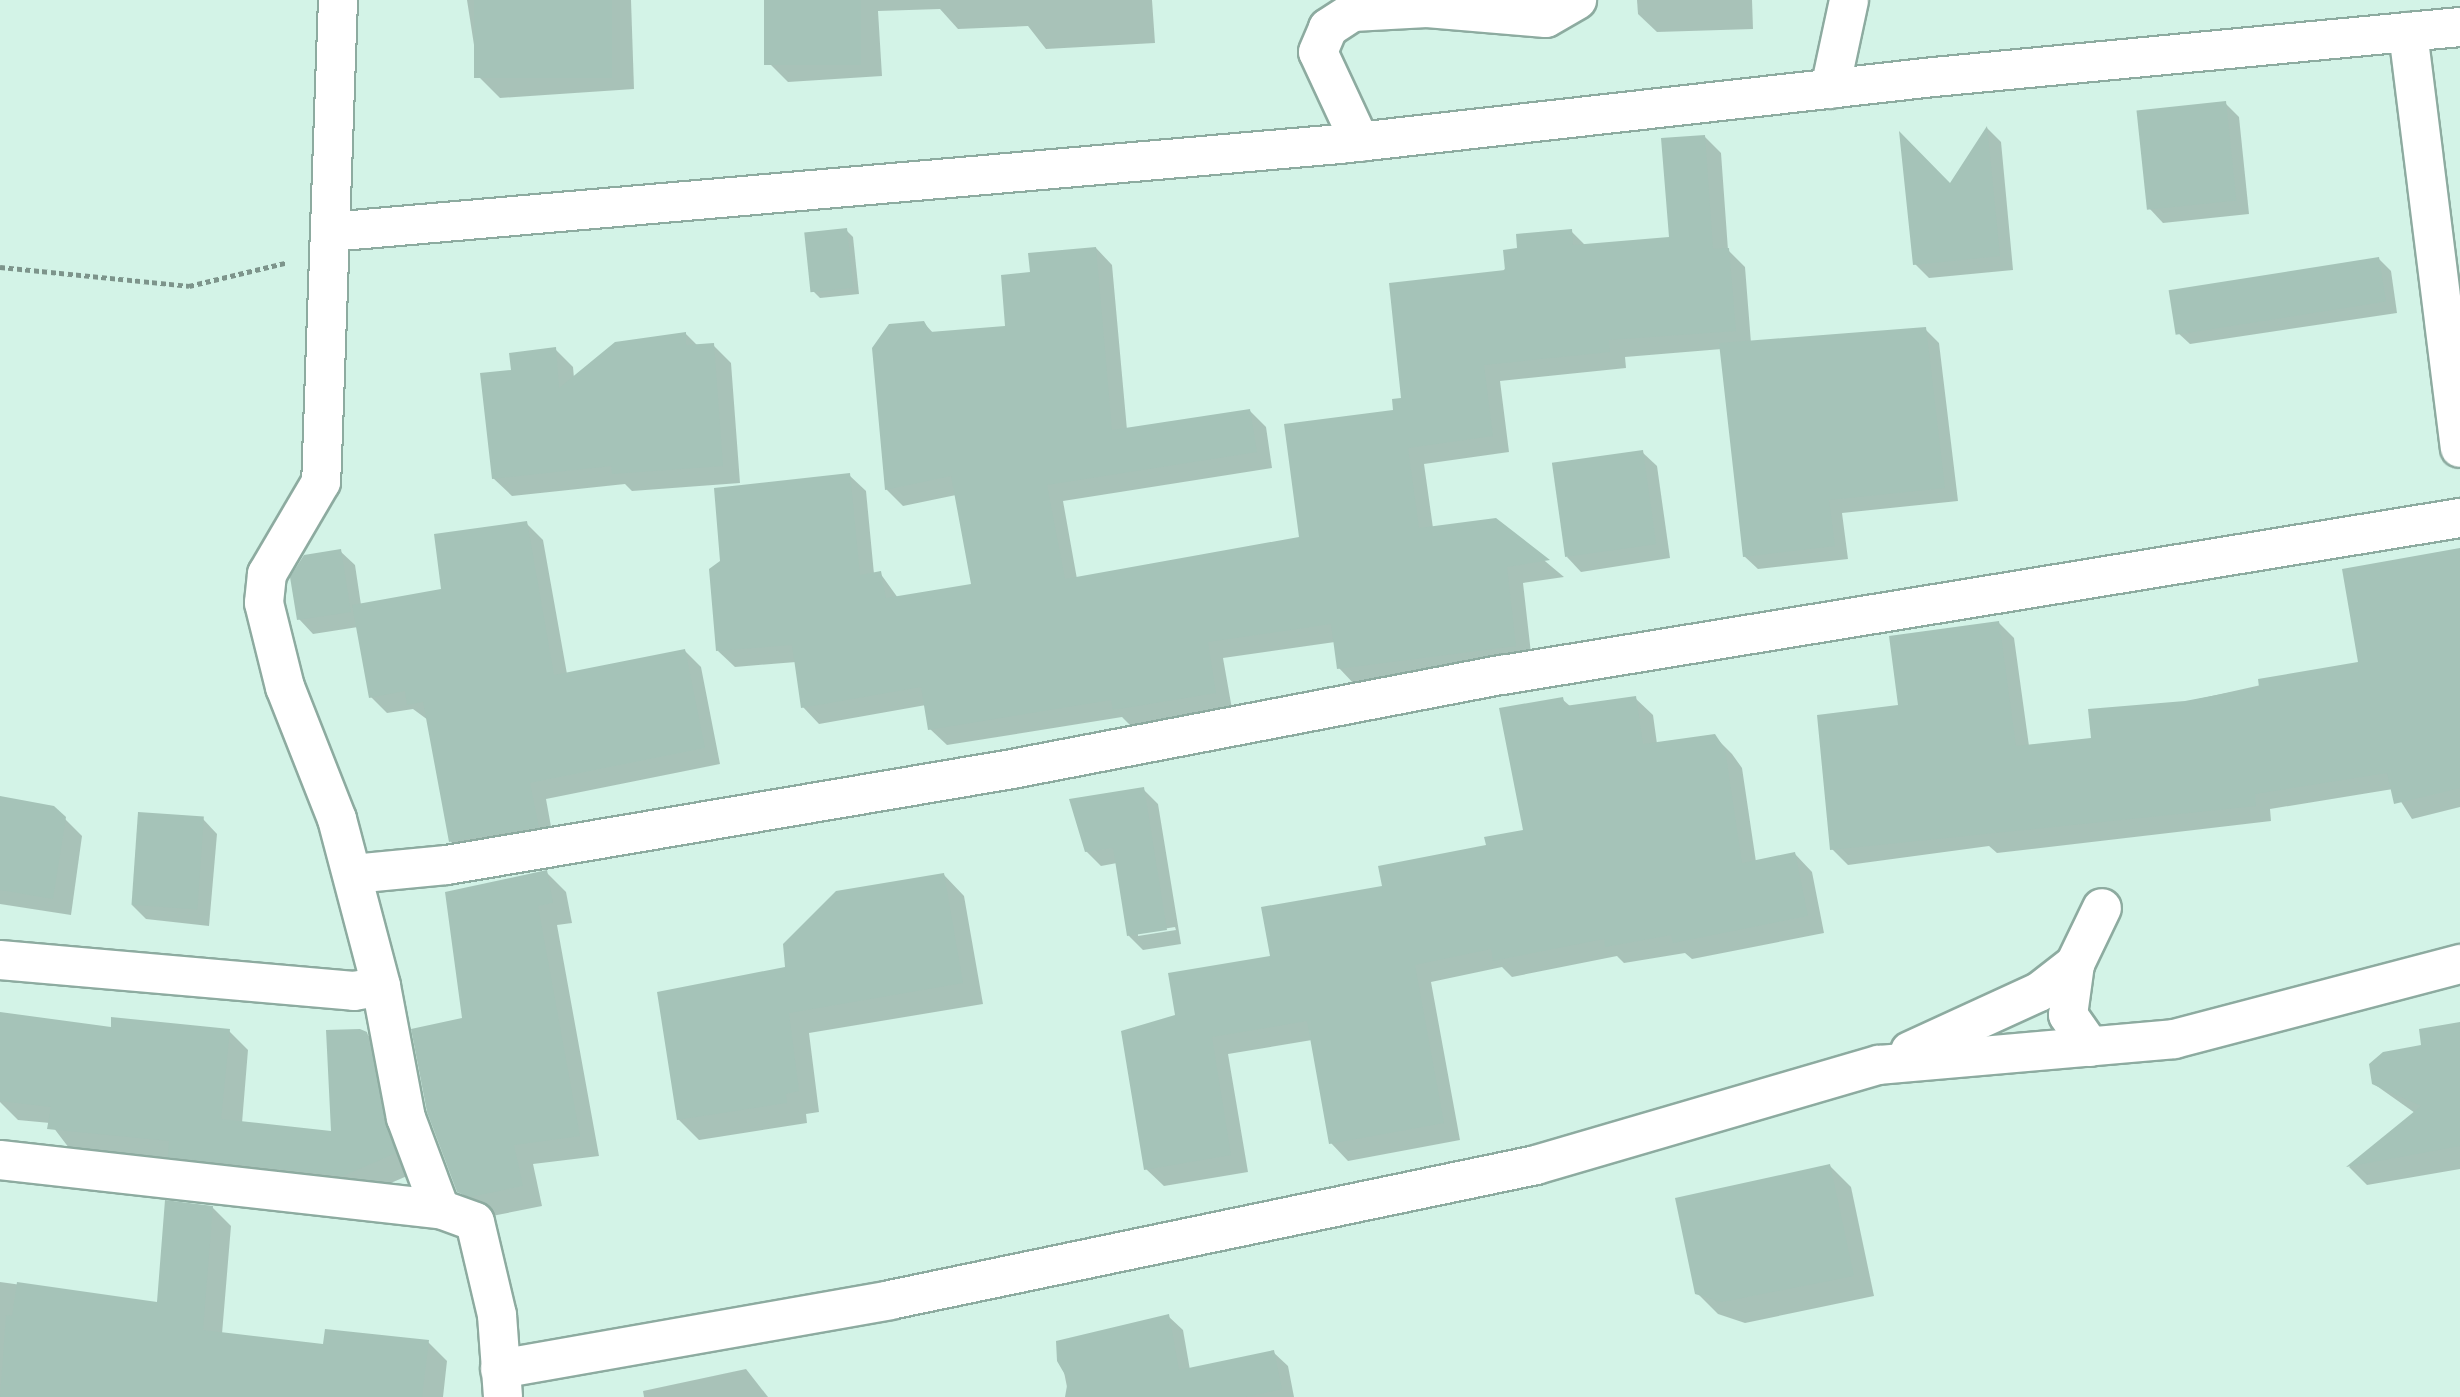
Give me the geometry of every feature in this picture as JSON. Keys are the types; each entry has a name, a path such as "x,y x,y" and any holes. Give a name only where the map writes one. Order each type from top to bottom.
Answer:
{"street":[{"path":"338,0 321,482 267,574 264,603 285,687 353,874 381,986 406,1118 440,1209"},
{"path":"1360,142 1318,52 1328,29 1353,12 1427,8 1546,18 1577,0"},
{"path":"1830,89 1849,0"},
{"path":"330,242 1360,142 1830,89 2460,27"},
{"path":"2408,32 2460,448"},
{"path":"353,874 447,865 1012,769 1502,675 2460,518"},
{"path":"2090,1046 2068,1015 2075,964 2102,908"},
{"path":"0,960 354,991 381,986"},
{"path":"0,1160 440,1209 475,1222 487,1254 501,1383 1523,1168 1879,1065 2039,992 2075,964"},
{"path":"1879,1065 2174,1038 2460,964"}],"path":[{"path":"0,267 189,286 330,242"}],"building":[{"path":"474,0 612,0 612,78 474,78"},
{"path":"764,0 861,0 861,65 764,65"},
{"path":"2226,101 2236,200 2147,210 2136,110"},
{"path":"1987,126 2000,256 1913,265 1899,131 1950,183"},
{"path":"1705,135 1713,249 1729,248 1736,331 1609,340 1610,352 1484,365 1493,436 1408,448 1419,528 1496,518 1550,560 1507,567 1516,646 1337,669 1331,624 1208,642 1216,693 1113,710 1111,700 928,730 921,687 801,708 792,645 716,651 709,569 720,561 714,488 850,473 860,575 881,571 886,598 971,584 951,476 885,490 872,348 889,324 924,321 930,332 1005,326 1001,275 1030,272 1028,253 1096,247 1112,430 1250,409 1257,452 1047,485 1065,579 1299,537 1284,424 1393,410 1392,399 1401,398 1389,283 1505,270 1503,250 1517,248 1516,234 1572,229 1573,245 1669,237 1661,138"},
{"path":"847,228 853,288 811,292 804,232"},
{"path":"2379,257 2386,301 2176,335 2169,290"},
{"path":"1926,327 1945,488 1829,500 1835,546 1743,557 1719,343"},
{"path":"686,332 686,345 714,343 723,466 612,474 611,466 492,479 480,373 511,370 509,353 556,347 559,388 615,342"},
{"path":"1643,450 1656,544 1565,557 1552,463"},
{"path":"527,521 554,675 685,649 705,748 530,783 539,827 449,842 423,702 407,705 405,691 369,698 352,605 441,589 434,534"},
{"path":"2460,548 2460,788 2394,804 2387,773 2255,794 2256,806 1830,850 1817,715 1898,705 1889,636 1999,621 2016,746 2091,738 2088,709 2185,701 2259,687 2258,679 2358,662 2342,569"},
{"path":"341,549 351,612 297,620 290,577 304,555"},
{"path":"1636,696 1643,744 1715,734 1725,749 1742,863 1795,852 1808,916 1673,943 1671,935 1605,947 1604,939 1493,961 1491,949 1415,965 1444,1123 1329,1144 1307,1021 1212,1037 1231,1155 1144,1170 1121,1031 1175,1015 1168,973 1270,956 1261,907 1382,886 1378,866 1486,845 1484,837 1523,830 1499,708 1563,697 1565,706"},
{"path":"1144,787 1167,930 1127,936 1113,848 1085,852 1069,799"},
{"path":"0,796 54,806 66,817 53,899 0,890"},
{"path":"138,812 204,817 197,909 132,905"},
{"path":"547,870 553,903 538,906 580,1136 514,1145 523,1186 470,1197 457,1192 427,1112 411,1029 462,1018 445,892"},
{"path":"944,873 963,983 789,1013 799,1091 786,1094 787,1103 677,1120 657,992 785,967 783,944 836,891"},
{"path":"0,1012 111,1027 111,1017 230,1029 221,1119 331,1131 326,1030 360,1029 367,1032 396,1153 343,1176 168,1157 169,1141 47,1129 51,1107 0,1101"},
{"path":"2460,1022 2460,1146 2346,1167 2421,1106 2372,1084 2369,1064 2383,1052 2421,1045 2419,1029"},
{"path":"1830,1164 1854,1276 1722,1302 1695,1294 1675,1198"},
{"path":"165,1200 213,1206 203,1330 323,1344 325,1329 429,1340 422,1397 0,1397 6,1315 12,1316 17,1282 157,1302"},
{"path":"1169,1314 1179,1370 1274,1350 1282,1389 1246,1397 1065,1397 1068,1380 1057,1361 1056,1341"}]}
